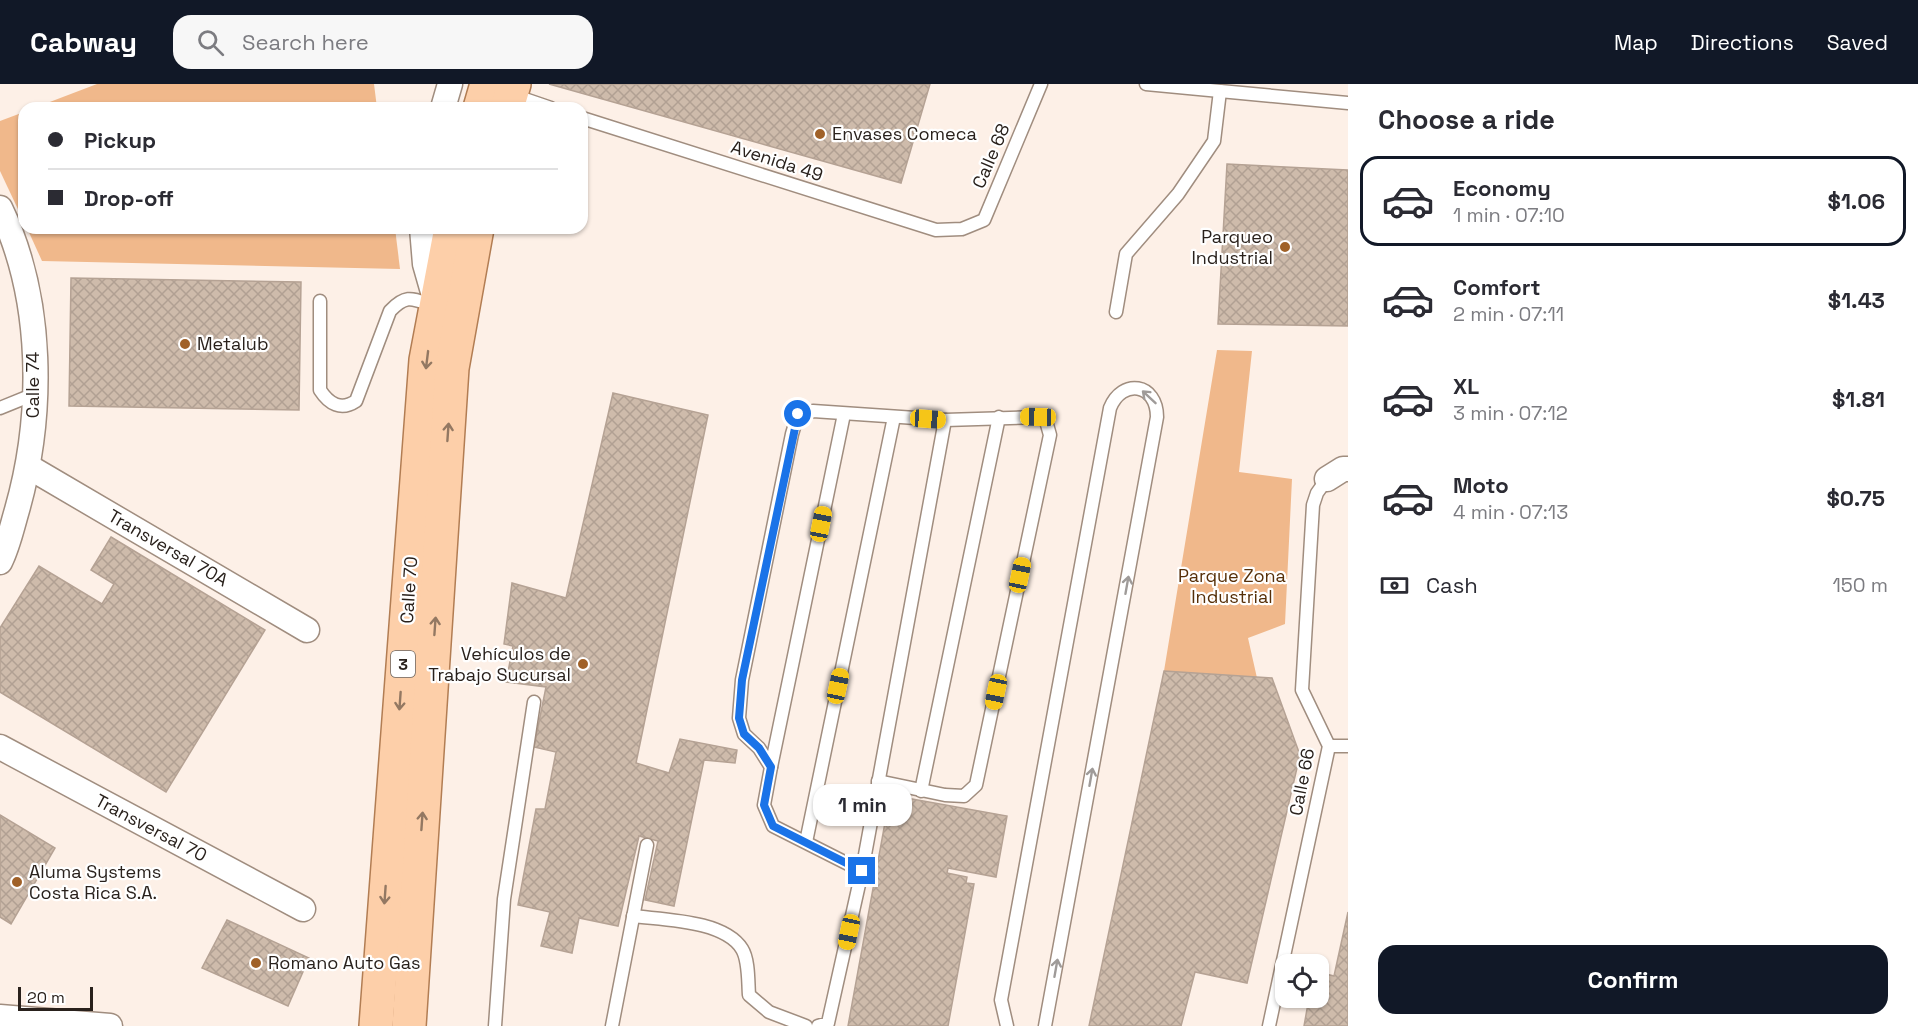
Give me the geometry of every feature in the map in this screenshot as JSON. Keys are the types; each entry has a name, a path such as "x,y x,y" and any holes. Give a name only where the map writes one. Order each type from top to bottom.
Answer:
{"main road":[{"path":"490,102 505,93"},
{"name":"Calle 70","path":"409,1026 452,368 444,306 450,234"},
{"name":"Calle 70","path":"375,1026 426,360 444,306 474,234"}],"street":[{"path":"436,102 438,84"},
{"path":"445,102 450,84"},
{"name":"Calle 74","path":"0,208 21,267 33,329 37,393 29,467 0,562"},
{"path":"422,234 425,264 444,306"},
{"name":"Transversal 70A","path":"29,467 307,630"},
{"path":"1326,479 1343,469 1348,469"},
{"name":"Transversal 70","path":"0,747 303,909"},
{"path":"0,1017 110,1026"}],"lane":[{"name":"Calle 68","path":"962,229 984,220 1041,84"},
{"path":"1146,84 1348,103"},
{"path":"1116,312 1126,254 1178,194 1214,141 1220,91"},
{"path":"505,93 533,102"},
{"name":"Avenida 49","path":"588,120 936,230 962,229"},
{"path":"320,301 320,390 327,401 334,405 349,405 356,401 390,310 400,301 411,298 444,306"},
{"path":"1007,1026 1001,1000 1110,408 1114,398 1125,389 1140,389 1151,395 1158,405 1158,417 1045,1026"},
{"path":"0,408 37,393"},
{"path":"771,767 759,748 744,734 739,718 742,680 798,414 813,411 945,420 1038,417 1046,421 1050,435 976,785 964,796 921,791 878,781"},
{"path":"844,414 764,805 773,826 862,871"},
{"path":"806,842 894,417"},
{"path":"921,791 999,417"},
{"path":"818,1026 828,1023 862,871 945,420"},
{"name":"Calle 66","path":"1269,1026 1329,746 1302,690 1313,505 1326,479"},
{"path":"495,1026 504,899 534,702"},
{"path":"1329,746 1348,746"},
{"path":"612,1026 647,845"},
{"path":"633,916 698,924 727,936 742,950 749,995 769,1012 806,1026"}],"green space":[{"path":"97,84 374,84 376,102 50,102"},
{"path":"18,114 18,209 0,171 0,121"},
{"path":"30,234 396,234 400,269 42,261"},
{"name":"Parque Zona Industrial","path":"1217,350 1252,351 1239,472 1292,479 1285,624 1248,638 1257,678 1164,671"}],"building":[{"name":"Envases Comeca","path":"549,84 930,84 901,183"},
{"name":"Parqueo Industrial","path":"1227,164 1348,170 1348,326 1218,324"},
{"name":"Metalub","path":"71,278 301,282 299,410 69,406"},
{"name":"Vehículos de Trabajo Sucursal","path":"613,393 708,415 636,763 669,773 680,739 737,750 735,763 704,760 674,906 645,900 658,841 639,836 618,926 579,918 572,953 541,946 550,912 518,905 536,809 545,809 556,752 534,747 546,687 506,682 513,646 504,644 512,583 566,598"},
{"path":"111,537 265,630 166,792 0,692 0,628 39,566 102,604 114,584 91,570"},
{"path":"1164,671 1272,678 1300,755 1247,983 1195,972 1181,1026 1089,1026"},
{"path":"890,795 1007,816 996,877 948,868 947,873 967,877 966,883 974,884 948,1026 848,1026"},
{"name":"Aluma Systems Costa Rica S.A.","path":"0,815 55,848 11,924 0,917"},
{"path":"1348,912 1348,1026 1304,1026 1307,1008 1329,1008 1329,975 1334,976"},
{"name":"Romano Auto Gas","path":"227,920 309,958 288,1006 202,968"}],"place":[{"name":"Envases Comeca","path":"820,134"},
{"name":"Parqueo Industrial","path":"1285,247"},
{"name":"Metalub","path":"185,344"},
{"name":"Vehículos de Trabajo Sucursal","path":"583,664"},
{"name":"Aluma Systems Costa Rica S.A.","path":"17,882"},
{"name":"Romano Auto Gas","path":"256,963"}],"route":[{"path":"798,414 742,680 739,718 744,734 759,748 771,767 764,805 773,826 862,871"}]}
